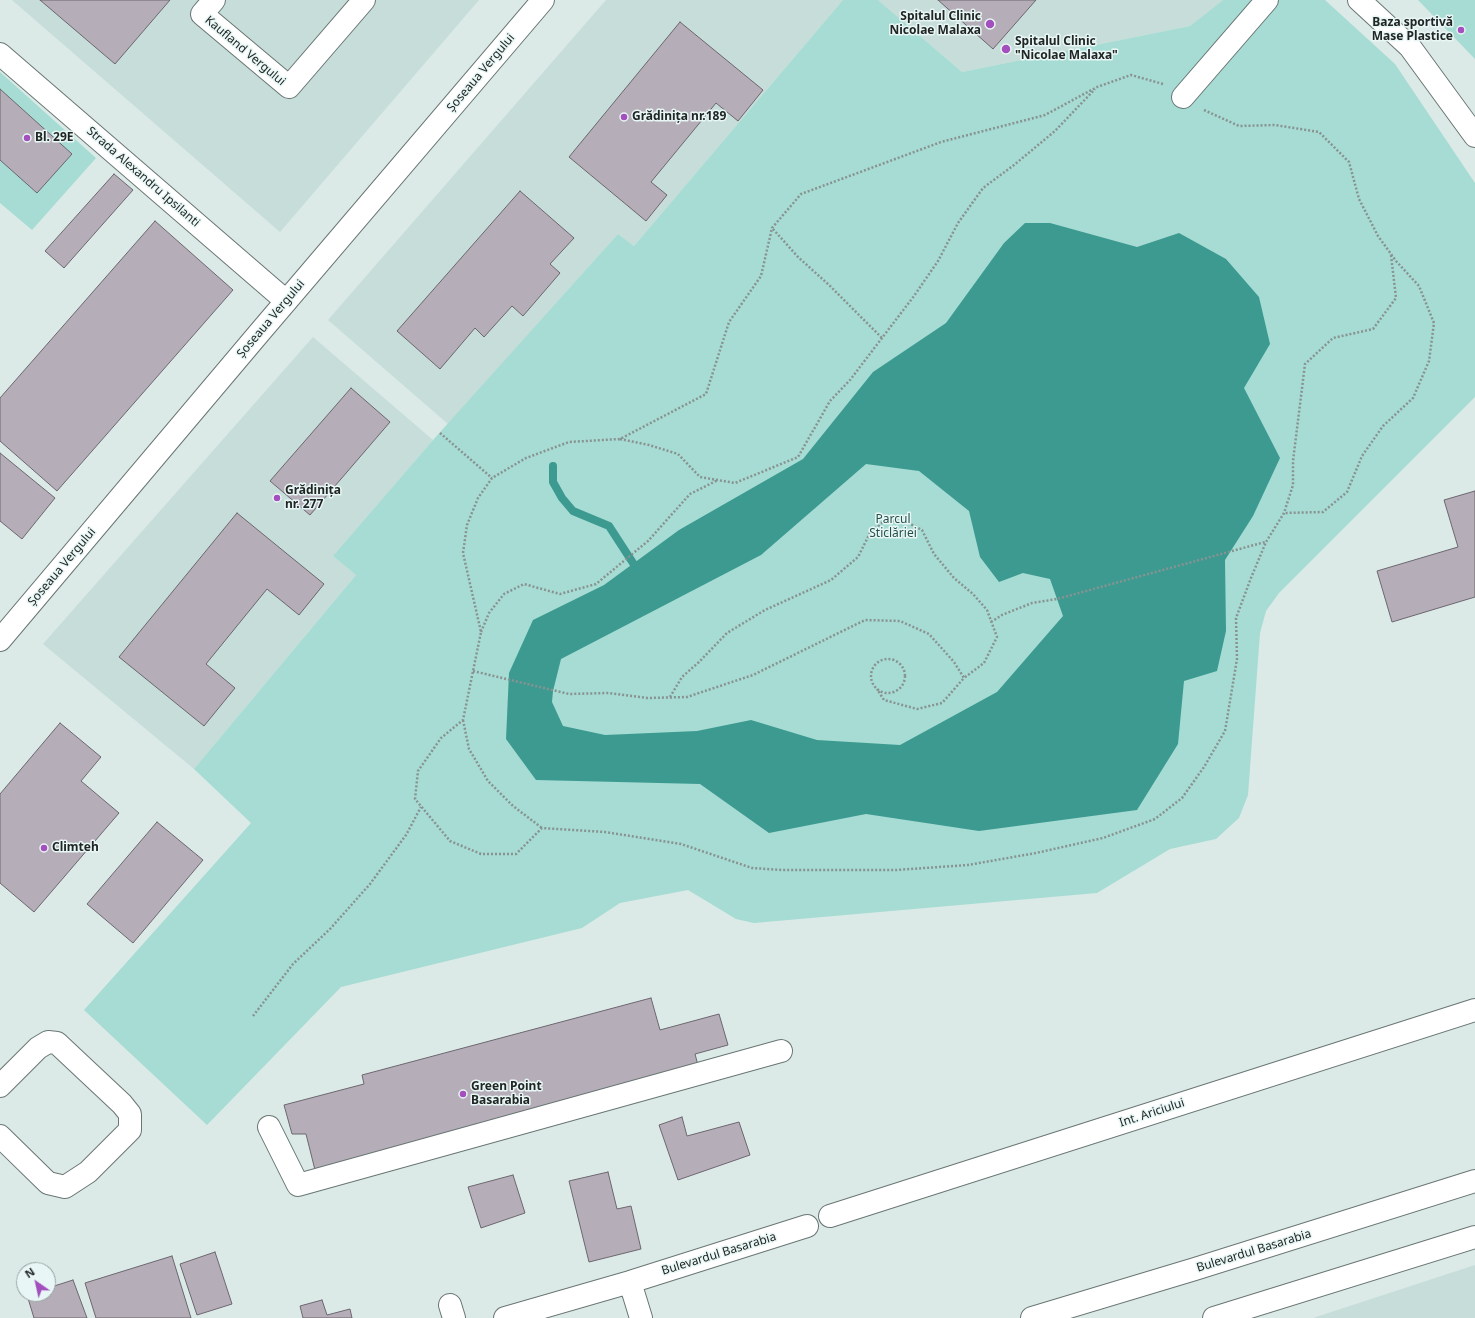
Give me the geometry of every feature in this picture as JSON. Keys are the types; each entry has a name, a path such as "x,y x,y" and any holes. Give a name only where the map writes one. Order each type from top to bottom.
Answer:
{"main road":[{"name":"Kaufland Vergului","path":"214,0 202,14 289,87 364,0"},
{"name":"Șoseaua Vergului","path":"0,640 286,301 543,0"},
{"path":"1183,97 1266,0"},
{"path":"1359,0 1410,47 1475,136"},
{"name":"Strada Alexandru Ipsilanti","path":"0,54 286,301"},
{"name":"Int. Ariciului","path":"830,1216 1475,1010"},
{"path":"0,1086 38,1048 48,1042 57,1043 122,1104 130,1114 130,1130 88,1172 65,1187 48,1183 0,1136"},
{"path":"269,1127 298,1186 781,1051"},
{"name":"Bulevardul Basarabia","path":"1032,1318 1224,1260 1475,1181"},
{"name":"Bulevardul Basarabia","path":"505,1318 630,1282 807,1226"},
{"path":"1214,1318 1246,1313 1475,1237"},
{"path":"630,1282 641,1318"}],"path":[{"path":"620,439 706,394 728,322 761,276 772,228 801,194 941,142 1045,115 1097,87 1131,75 1166,85 1200,109 1239,126 1275,125 1319,132 1348,162 1359,200 1378,236 1391,255 1419,286 1434,323 1429,361 1413,398 1383,426 1362,456 1347,492 1323,512 1284,513"},
{"path":"481,632 463,553 467,525 478,498 492,478 526,458 569,442 620,439 649,445 678,454 700,477 735,483 798,457 830,401 850,380 914,296 938,261 958,223 983,188 1014,165 1055,130 1097,87"},
{"path":"772,228 798,257 829,285 882,338"},
{"path":"718,480 690,494 638,551 622,562 596,584 560,594 524,584 504,594 489,613 481,632 463,720 469,749 488,781 513,806 542,828 606,832 680,844 752,868 782,870 896,870 968,865 1036,853 1103,838 1155,819 1182,798 1204,767 1225,731 1237,659 1236,618 1266,542 1284,513 1293,485 1293,461 1305,364 1333,338 1373,329 1396,298 1391,255"},
{"path":"440,433 492,478"},
{"path":"670,697 682,677 727,633 765,610 832,580 858,557 870,533 883,522 903,520 922,530 934,554 954,578 974,594 987,610 997,637 984,663 964,678 942,703 917,709 884,700 876,689 871,680 872,669 880,661 886,659 897,661 904,670 905,675 902,686 898,690 887,693 876,689"},
{"path":"991,622 1002,615 1032,604 1057,599 1266,542"},
{"path":"473,670 568,694 609,693 647,698 687,697 753,675 865,620 900,621 929,634 954,662 964,678"},
{"path":"463,720 441,738 418,771 415,800 450,841 481,854 516,854 542,828"},
{"path":"253,1016 293,964 330,929 370,884 406,834 421,807"}],"shaded area":[{"path":"12,0 479,0 280,232"},
{"name":"Grădinița nr.189","path":"606,0 843,0 634,246 618,234 448,424 328,320"},
{"name":"Spitalul Clinic \"Nicolae Malaxa\"","path":"878,0 1223,0 1190,26 962,72"},
{"path":"1025,223 1050,223 1137,247 1179,233 1226,259 1259,297 1270,344 1244,388 1280,458 1253,516 1225,560 1226,631 1217,671 1184,681 1178,744 1137,810 979,831 866,814 769,833 700,784 536,780 506,739 509,673 533,620 604,585 679,530 803,459 873,372 946,323 1004,243","holes":["866,464 919,471 969,511 980,557 999,582 1023,573 1050,579 1063,616 997,692 900,745 817,740 751,720 697,731 605,735 563,726 552,702 553,691 561,659 761,555"]},
{"name":"Grădinița nr. 277","path":"313,337 433,440 333,556 356,575 194,769 43,644"},
{"path":"1475,1265 1475,1318 1313,1318"}],"green space":[{"name":"Parcul Sticlăriei","path":"843,0 878,0 962,72 1190,26 1223,0 1325,0 1395,64 1475,183 1475,397 1279,593 1266,611 1260,633 1248,795 1239,818 1216,839 1170,849 1097,893 754,923 736,919 688,890 620,903 582,928 341,987 207,1125 84,1010 251,823 194,769 356,575 333,556 433,440 618,234 634,246"},
{"name":"Baza sportivă Mase Plastice","path":"1418,0 1475,0 1475,59"},
{"path":"0,72 96,158 32,230 0,203"}],"building":[{"path":"40,0 170,0 115,64"},
{"name":"Spitalul Clinic Nicolae Malaxa","path":"938,0 1036,0 993,49"},
{"path":"680,22 763,90 738,121 716,103 651,182 667,195 646,221 569,157"},
{"name":"Bl. 29E","path":"0,89 72,154 37,193 0,160"},
{"path":"114,174 133,190 64,268 45,251"},
{"path":"520,191 574,238 550,264 560,273 523,316 512,306 484,337 475,328 440,369 397,331"},
{"path":"155,221 233,290 57,491 0,441 0,398"},
{"path":"351,388 390,422 310,515 270,481"},
{"path":"0,453 55,498 22,539 0,521"},
{"path":"1475,491 1475,597 1392,622 1377,571 1458,547 1444,500"},
{"path":"237,513 324,584 299,615 267,589 206,664 235,688 204,726 119,657"},
{"name":"Climteh","path":"60,723 101,757 81,781 119,813 34,912 0,883 0,794"},
{"path":"157,822 203,860 133,943 87,904"},
{"name":"Green Point Basarabia","path":"651,998 660,1030 719,1014 728,1045 695,1054 699,1069 315,1170 306,1134 292,1134 284,1105 364,1084 362,1075"},
{"path":"682,1117 687,1136 739,1122 750,1155 678,1180 659,1125"},
{"path":"608,1172 617,1209 631,1206 641,1249 589,1262 569,1181"},
{"path":"513,1175 525,1213 481,1228 468,1187"},
{"path":"215,1252 232,1304 197,1315 180,1264"},
{"path":"172,1256 191,1318 96,1318 85,1283"},
{"path":"73,1280 87,1318 34,1318 29,1302 56,1302 56,1285"},
{"path":"322,1300 327,1315 350,1309 352,1318 303,1318 300,1306"}],"waterway":[{"path":"553,466 553,482 562,498 573,511 609,526 633,563"}],"place":[{"name":"Spitalul Clinic Nicolae Malaxa","path":"990,24"},
{"name":"Baza sportivă Mase Plastice","path":"1461,30"},
{"name":"Spitalul Clinic \"Nicolae Malaxa\"","path":"1006,49"},
{"name":"Grădinița nr.189","path":"624,117"},
{"name":"Bl. 29E","path":"27,138"},
{"name":"Grădinița nr. 277","path":"277,498"},
{"name":"Climteh","path":"44,848"},
{"name":"Green Point Basarabia","path":"463,1094"}]}
